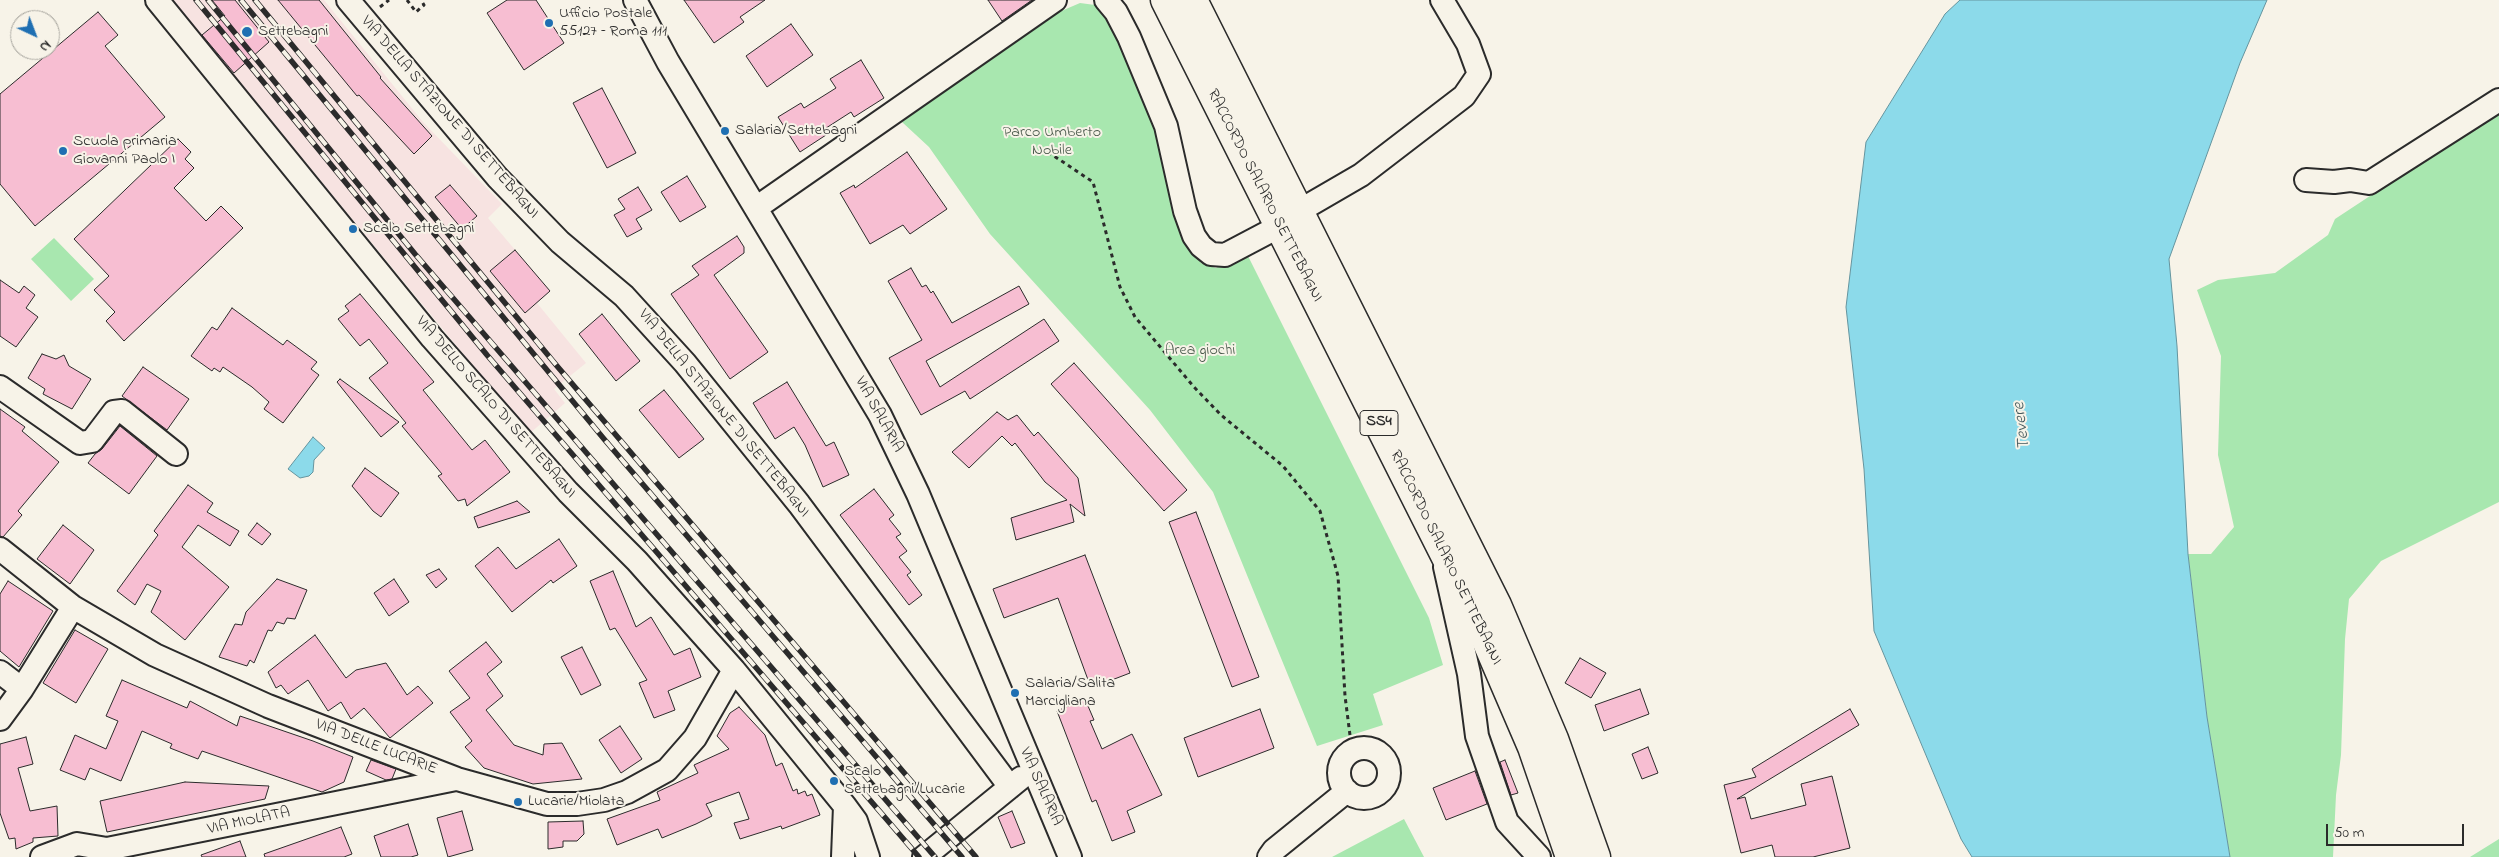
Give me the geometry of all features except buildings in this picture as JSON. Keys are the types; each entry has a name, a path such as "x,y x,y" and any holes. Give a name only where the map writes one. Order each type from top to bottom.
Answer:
{"main road":[{"name":"RACCORDO SALARIO SETTEBAGNI","path":"1165,0 1289,219 1497,605 1554,738 1596,857"},
{"name":"RACCORDO SALARIO SETTEBAGNI","path":"1193,0 1289,219 1504,680 1532,747 1570,857"}],"street":[{"name":"VIA DELLO SCALO DI SETTEBAGNI","path":"157,0 432,338 568,492 637,561 734,670 856,821 868,857"},
{"name":"VIA DELLA STAZIONE DI SETTEBAGNI","path":"348,0 497,177 560,242 624,296 685,363 799,504 1010,787"},
{"name":"VIA SALARIA","path":"635,0 668,62 880,415 900,454 1070,857"},
{"path":"756,208 1055,0"},
{"path":"1106,0 1116,12 1129,37 1166,126 1191,230 1201,246 1211,254 1225,255 1361,175 1464,96 1479,74 1468,44 1442,0"},
{"path":"2306,180 2334,182 2350,180 2369,183 2499,100"},
{"path":"0,387 80,443 92,441 114,412 122,411 176,454"},
{"path":"1440,544 1469,674 1477,736 1507,822 1539,857"},
{"name":"VIA DELLE LUCARIE","path":"0,549 73,607 155,655 259,702 457,778 547,804 578,804 627,792 667,770 700,730 734,670"},
{"path":"0,719 22,689 73,607"},
{"path":"0,672 22,689"},
{"path":"1369,748 1377,751 1388,764 1388,781 1378,794 1370,797 1354,796 1342,784 1340,770 1342,762 1352,751 1369,748"},
{"path":"924,857 1032,770"},
{"name":"VIA MIOLATA","path":"42,857 77,844 107,849 457,778"},
{"path":"1269,857 1274,850 1347,791"},
{"path":"843,857 845,806"}],"path":[{"path":"407,0 416,12 424,5 421,0"},
{"path":"1048,152 1094,182 1120,287 1135,317 1194,387 1221,415 1283,466 1320,511 1338,576 1345,696 1352,751"}],"shaded area":[{"path":"172,0 324,0 423,122 502,204 488,218 550,291 537,303 586,363 554,389 565,403 529,434"}],"green space":[{"name":"Parco Umberto Nobile","path":"1080,3 1095,5 1121,34 1158,128 1173,209 1201,263 1216,268 1245,250 1429,618 1443,665 1373,694 1383,725 1317,746 1213,492 1150,410 990,234 929,147 902,122 1045,18"},
{"path":"2499,111 2499,502 2381,561 2349,599 2345,639 2341,755 2336,795 2333,857 2230,857 2207,717 2188,554 2211,554 2234,527 2218,455 2221,356 2197,290 2218,280 2275,273 2328,235 2335,219"},
{"path":"54,238 94,279 71,301 31,259"},
{"path":"1404,819 1424,857 1332,857"},
{"path":"2499,839 2499,857 2470,857"}],"water":[{"name":"Tevere","path":"1960,0 2267,0 2240,63 2169,259 2177,346 2188,554 2207,717 2230,857 1972,857 1961,839 1874,631 1864,469 1846,307 1866,142 1945,14"},
{"path":"313,437 325,448 314,460 313,472 309,476 300,478 288,469"}],"railway":[{"path":"196,0 487,355 919,857"},
{"path":"208,0 415,254 935,857"},
{"path":"241,0 604,439 962,857"},
{"path":"255,0 557,366 976,857"}],"place":[{"name":"Ufficio Postale 55127 – Roma 111","path":"549,23"},
{"name":"Settebagni","path":"247,32"},
{"name":"Salaria/Settebagni","path":"725,131"},
{"name":"Scuola primaria Giovanni Paolo I","path":"63,151"},
{"name":"Scalo Settebagni","path":"353,229"},
{"name":"Salaria/Salita Marcigliana","path":"1015,693"},
{"name":"Scalo Settebagni/Lucarie","path":"834,781"},
{"name":"Lucarie/Miolata","path":"518,802"}],"park label":[{"name":"Area giochi","path":"1200,351"}]}
